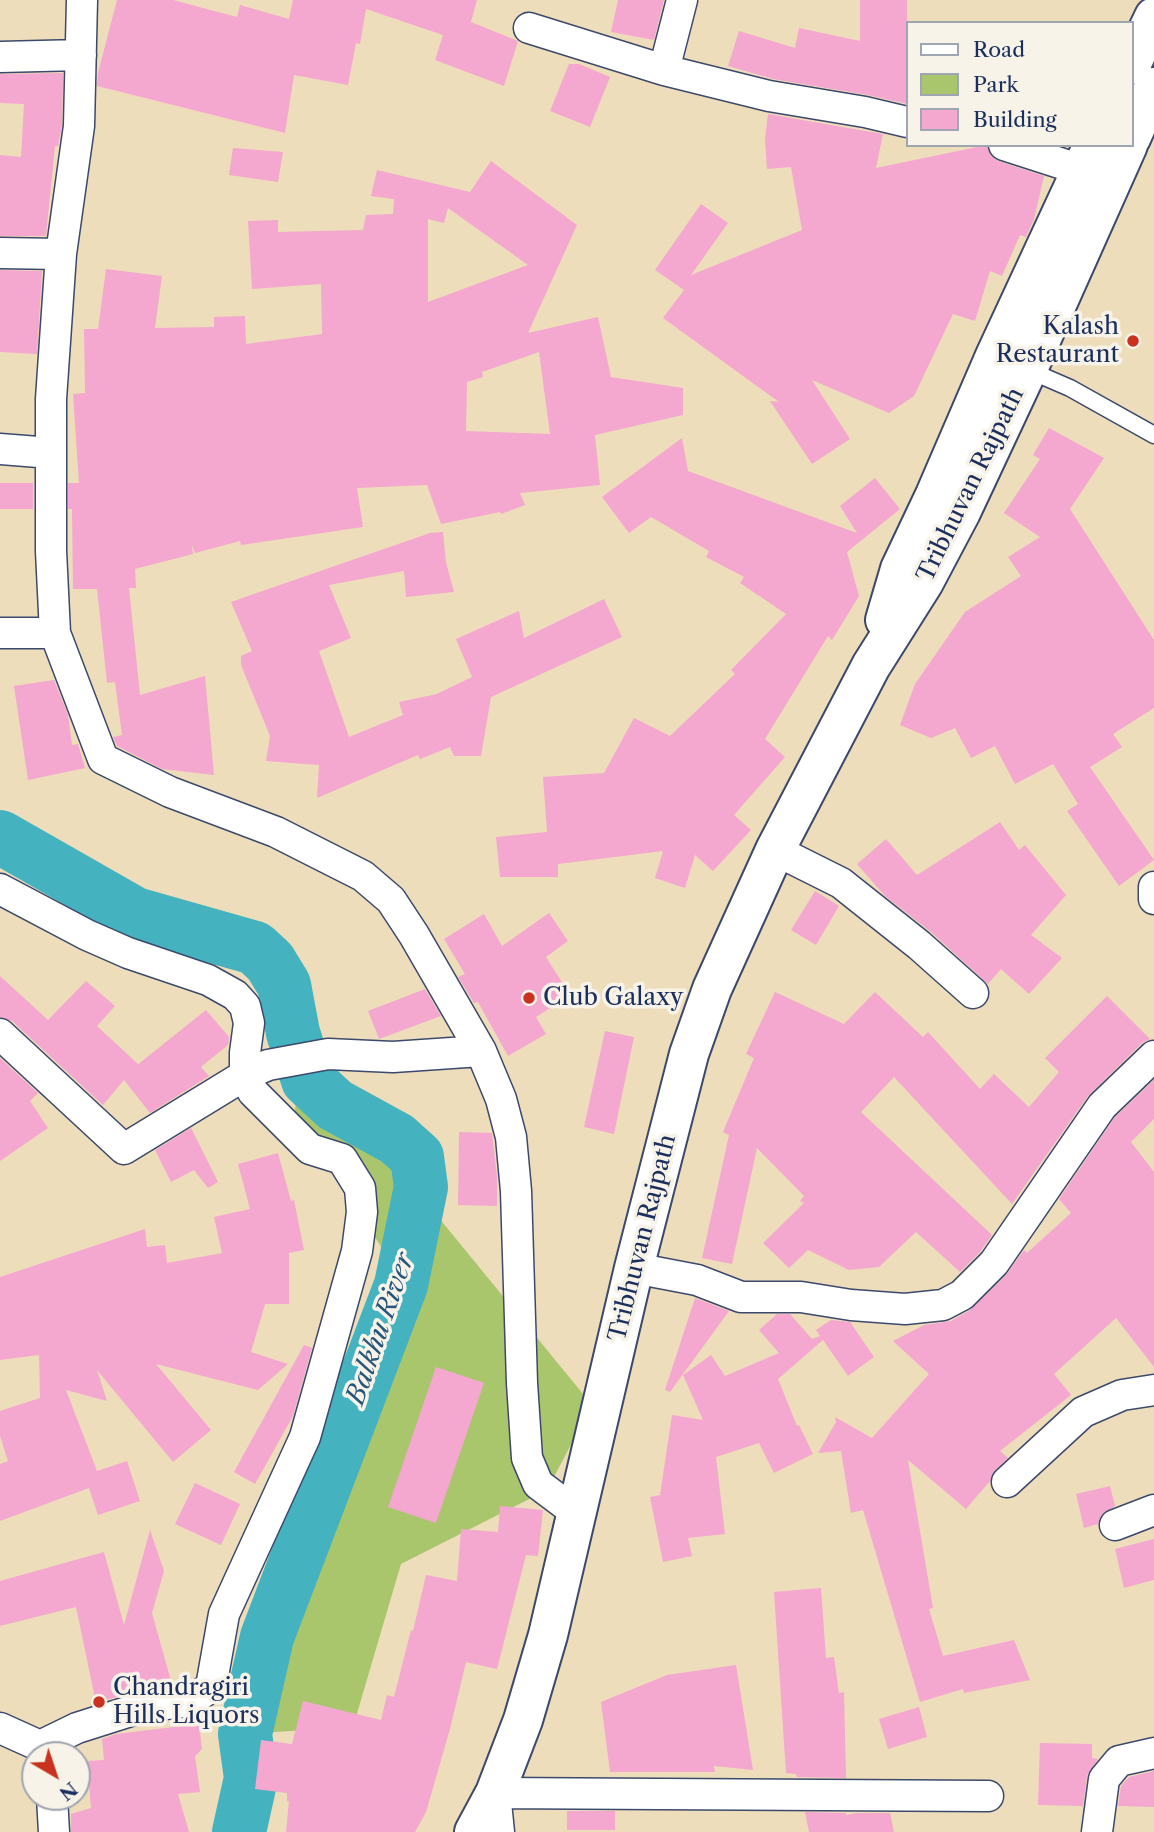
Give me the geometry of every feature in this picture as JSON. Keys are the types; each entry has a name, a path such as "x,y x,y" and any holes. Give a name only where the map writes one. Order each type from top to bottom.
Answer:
{"highway":[{"path":"1133,61 1154,16"},
{"path":"1133,134 1154,87"},
{"name":"Tribhuvan Rajpath","path":"474,1832 495,1793 527,1708 548,1635 634,1268 689,1054 712,989 775,850 872,666 900,569 935,495 1011,363 1096,165 1125,147"}],"street":[{"path":"82,0 79,126 61,254 51,399 51,551 55,633 103,759 170,792 276,832 363,876 391,900 481,1051 500,1099 511,1137 516,1191 527,1458 538,1484 578,1514"},
{"path":"663,70 682,0"},
{"path":"528,28 663,70 769,96 906,122"},
{"path":"0,57 81,55"},
{"path":"1013,147 1096,165"},
{"path":"0,253 61,254"},
{"path":"0,449 51,453"},
{"path":"0,633 55,633"},
{"path":"775,850 841,883 919,945 973,993"},
{"path":"1154,887 1154,899"},
{"path":"0,889 117,949 208,980 235,995 245,1006 249,1023 245,1053 256,1070 253,1091 310,1149 342,1159 360,1188 362,1212 357,1251 305,1437 224,1614 211,1687 190,1701 143,1707 77,1728 57,1741"},
{"path":"0,1034 124,1149 256,1070 328,1054 393,1057 481,1051"},
{"path":"634,1268 697,1280 741,1297 801,1297 905,1309 943,1305 962,1295 994,1263 1102,1106 1154,1056"},
{"path":"1007,1482 1083,1412 1122,1395 1154,1390"},
{"path":"1115,1525 1154,1510"},
{"path":"0,1728 24,1741"},
{"path":"1097,1832 1104,1779 1119,1761 1154,1753"},
{"path":"499,1832 495,1793 988,1796"},
{"path":"53,1811 54,1832"}],"lane":[{"path":"1011,363 1070,387 1154,435"}],"green space":[{"path":"299,1047 592,1405 547,1490 401,1564 353,1727 245,1734 364,1455 392,1264 295,1111"}],"building":[{"path":"117,0 173,0 237,17 240,5 289,19 293,0 477,0 471,22 518,41 504,86 435,60 443,35 366,9 360,44 356,43 348,85 294,75 285,133 97,86"},
{"path":"618,0 664,0 654,40 611,32"},
{"path":"860,0 907,0 906,104 773,79 728,66 739,31 795,48 799,28 860,41"},
{"path":"569,64 579,64 610,77 590,127 550,111"},
{"path":"63,73 62,125 58,146 55,146 46,236 0,236 0,155 21,157 24,104 0,103 0,74"},
{"path":"768,114 883,134 876,168 988,147 991,156 998,161 1044,176 1034,219 1026,237 1020,235 1002,276 990,271 975,321 953,314 914,396 889,413 812,380 850,439 812,464 770,401 779,402 663,318 684,290 655,270 701,204 728,223 691,275 802,230 791,167 767,169 765,139"},
{"path":"233,148 283,152 278,182 229,175"},
{"path":"491,161 577,225 528,333 598,317 611,377 683,388 683,415 595,435 600,485 520,493 525,505 501,514 500,512 441,524 427,485 357,488 363,527 241,545 240,541 195,553 192,545 193,554 135,569 136,588 129,588 140,695 205,676 214,775 162,769 117,746 113,737 122,735 115,682 107,683 97,589 73,589 72,509 68,509 68,483 79,483 73,394 85,393 84,329 98,329 106,269 162,276 155,328 214,327 214,317 245,316 246,344 322,334 321,284 252,289 248,221 278,220 278,232 363,230 366,215 393,214 394,199 371,196 377,170 470,192","holes":["448,208 528,265 428,302 428,219 444,223","539,352 550,434 466,431 467,382 483,377 482,372"]},
{"path":"0,270 42,271 37,354 0,352"},
{"path":"1049,428 1104,458 1070,509 1154,640 1154,708 1113,734 1122,747 1090,767 1154,860 1119,886 1067,811 1078,804 1053,764 1015,784 995,746 971,758 955,728 931,738 900,725 915,684 965,612 1021,576 1008,557 1040,537 1004,513 1040,459 1033,455"},
{"path":"682,438 688,471 857,533 840,506 875,478 900,509 847,552 859,596 832,640 828,636 765,739 785,757 734,815 751,830 713,871 695,855 685,888 655,878 663,851 558,864 558,877 500,877 496,837 547,832 543,777 604,773 634,718 670,736 735,674 731,670 786,614 740,583 744,577 706,557 709,551 651,517 629,533 602,497"},
{"path":"0,483 33,483 33,509 0,509"},
{"path":"443,532 446,562 454,592 406,597 404,571 329,585 351,638 319,651 349,737 403,715 399,702 437,694 472,677 456,639 519,611 524,638 604,599 622,637 491,697 481,756 454,756 450,747 420,759 418,755 317,798 319,765 266,761 270,736 241,665 241,656 252,651 231,602 430,533"},
{"path":"54,680 68,715 72,745 78,744 85,768 28,780 14,686"},
{"path":"1000,822 1019,850 1025,845 1066,895 1031,935 1062,958 1029,994 1001,969 988,984 931,932 885,896 857,864 886,839 917,875"},
{"path":"815,891 839,906 816,945 791,930"},
{"path":"549,913 568,941 546,957 570,995 536,1017 546,1034 508,1056 478,1002 474,1003 458,977 465,974 444,939 484,914 502,946"},
{"path":"0,976 48,1020 86,981 115,1006 97,1026 138,1064 136,1066 206,1010 229,1037 228,1045 201,1067 209,1076 150,1113 124,1080 103,1105 12,1021 0,1017"},
{"path":"425,989 441,1016 379,1039 368,1011"},
{"path":"775,992 844,1024 875,992 923,1037 928,1032 980,1089 994,1074 1029,1107 1059,1072 1045,1058 1107,996 1150,1039 1142,1043 1088,1096 1012,1204 894,1077 861,1112 992,1235 960,1272 916,1232 879,1267 849,1270 808,1250 789,1268 763,1243 804,1203 800,1201 804,1196 757,1148 732,1264 702,1258 729,1135 723,1132 754,1058 746,1054"},
{"path":"605,1031 634,1037 614,1134 584,1127"},
{"path":"0,1058 38,1093 30,1101 48,1128 0,1161"},
{"path":"1154,1080 1154,1119 1131,1142 1154,1172 1154,1367 1116,1318 1054,1374 1071,1395 1000,1451 1008,1458 995,1470 990,1481 966,1509 908,1460 933,1608 929,1609 943,1656 1014,1640 1030,1680 964,1693 963,1689 920,1702 863,1510 851,1513 841,1451 818,1453 836,1422 835,1417 872,1438 929,1374 893,1341 924,1325 951,1321 970,1310 1006,1275 1024,1250 1027,1253 1071,1213 1059,1199 1115,1117"},
{"path":"191,1128 218,1182 208,1188 194,1170 171,1182 155,1150"},
{"path":"459,1132 492,1133 497,1206 458,1205"},
{"path":"278,1153 291,1201 294,1200 304,1250 289,1253 289,1304 265,1304 251,1352 288,1364 258,1390 156,1364 211,1430 173,1462 97,1370 107,1401 66,1390 97,1471 127,1461 140,1501 98,1515 89,1488 0,1521 0,1464 8,1461 0,1436 0,1411 40,1398 39,1355 0,1360 0,1277 145,1229 147,1247 165,1245 167,1263 222,1253 214,1217 250,1209 238,1164"},
{"path":"695,1298 729,1311 670,1392 665,1390"},
{"path":"777,1314 790,1314 812,1339 820,1336 816,1330 831,1320 850,1322 874,1357 848,1376 823,1340 778,1379 797,1426 799,1425 813,1454 774,1473 759,1443 716,1457 725,1534 688,1538 692,1556 663,1562 650,1497 660,1495 672,1415 703,1420 683,1375 711,1355 725,1376 779,1353 759,1330"},
{"path":"304,1345 312,1348 293,1416 255,1484 234,1472"},
{"path":"436,1367 484,1383 436,1523 388,1507"},
{"path":"195,1483 240,1504 221,1545 175,1524"},
{"path":"1110,1486 1115,1506 1102,1514 1098,1524 1084,1528 1076,1494"},
{"path":"500,1506 543,1510 538,1556 526,1555 497,1669 466,1662 426,1812 415,1832 286,1832 289,1801 287,1793 255,1789 261,1740 292,1744 303,1701 381,1720 387,1695 394,1697 426,1575 457,1581 461,1529 498,1532"},
{"path":"150,1530 164,1571 152,1613 171,1681 96,1703 76,1607 0,1626 0,1581 104,1552 124,1625"},
{"path":"1154,1539 1154,1580 1124,1588 1115,1549"},
{"path":"821,1588 826,1658 834,1657 839,1693 844,1692 846,1778 797,1777 796,1774 786,1773 774,1592"},
{"path":"736,1665 753,1770 714,1766 715,1772 610,1772 601,1702 667,1675"},
{"path":"919,1707 927,1737 888,1749 879,1719"},
{"path":"199,1724 202,1749 195,1756 200,1792 178,1794 189,1832 71,1832 71,1814 91,1811 91,1761 104,1760 102,1739 116,1734"},
{"path":"1040,1743 1092,1744 1092,1758 1098,1759 1087,1776 1083,1806 1038,1805"},
{"path":"1154,1771 1154,1807 1118,1806 1121,1786 1129,1777"},
{"path":"567,1811 615,1811 615,1830 567,1830"},
{"path":"805,1812 846,1815 890,1813 894,1832 809,1832"}],"waterway":[{"name":"Balkhu River","path":"0,837 135,914 255,948 270,962 284,985 293,1033 308,1080 335,1105 397,1139 417,1157 421,1187 401,1285 267,1637 245,1734 251,1778 239,1832"}],"place":[{"name":"Kalash Restaurant","path":"1133,341"},
{"name":"Club Galaxy","path":"529,998"},
{"name":"Chandragiri Hills Liquors","path":"99,1702"}]}
